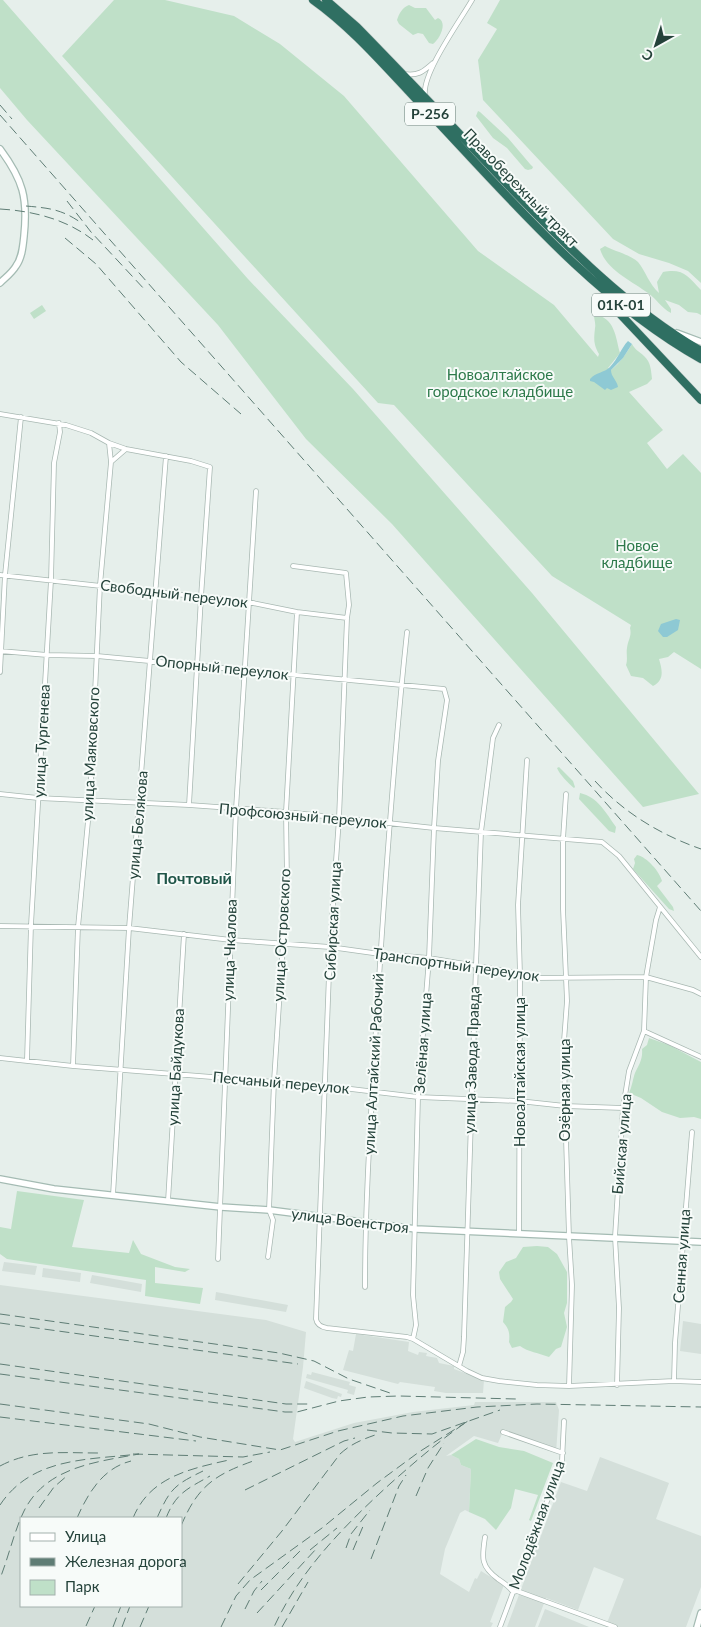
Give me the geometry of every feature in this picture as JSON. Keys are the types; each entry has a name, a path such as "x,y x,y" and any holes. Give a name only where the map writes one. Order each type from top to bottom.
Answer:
{"highway":[{"name":"Правобережный тракт","path":"313,0 356,36 609,295 634,316 701,359"},
{"name":"Правобережный тракт","path":"326,0 357,27 402,73 552,236 639,310 701,351"},
{"path":"552,236 701,400"}],"street":[{"path":"425,98 426,83 435,62 472,0"},
{"path":"402,73 417,75 435,62"},
{"path":"0,149 19,179 25,200 23,244 19,261 0,283"},
{"path":"665,328 701,342"},
{"path":"0,414 59,424 91,434 126,449 166,456 210,467 189,805"},
{"path":"0,672 2,575 21,417"},
{"name":"улица Тургенева","path":"27,1060 31,925 51,580 54,463 60,432 59,424"},
{"name":"улица Маяковского","path":"72,1066 78,926 90,800 100,585 111,462 109,443"},
{"path":"111,462 126,449"},
{"name":"улица Белякова","path":"113,1195 122,1070 129,928 166,456"},
{"name":"улица Чкалова","path":"218,1259 236,809 256,491"},
{"name":"Сибирская улица","path":"293,566 346,573 349,605 339,818 330,947 316,1318 320,1326 327,1328 413,1339"},
{"name":"Свободный переулок","path":"2,575 248,602 297,612 347,618"},
{"name":"улица Островского","path":"268,1257 273,1220 269,1210 274,1082 287,882 286,812 297,612"},
{"name":"улица Алтайский Рабочий","path":"365,1288 365,1223 380,954 407,632"},
{"name":"Опорный переулок","path":"1,651 151,660 444,689"},
{"name":"Зелёная улица","path":"413,1339 416,1325 413,1295 418,1097 429,958 438,762 447,700 444,689"},
{"name":"улица Завода Правда","path":"459,1366 463,1352 464,1337 466,1232 481,832 493,738 499,725"},
{"name":"Новоалтайская улица","path":"519,1234 520,975 518,905 527,760"},
{"name":"Профсоюзный переулок","path":"0,794 38,798 140,802 286,812 390,824 597,841 605,844 619,856 660,907"},
{"name":"Озёрная улица","path":"566,794 563,839 563,909 567,1001 564,1041 565,1106 572,1285 569,1386"},
{"path":"660,907 701,957"},
{"name":"Бийская улица","path":"617,1385 619,1308 616,1237 623,1108 629,1071 644,1031 646,977 660,907"},
{"name":"Транспортный переулок","path":"0,926 129,928 231,940 330,947 476,965 535,978 646,977 701,994"},
{"name":"улица Байдукова","path":"168,1201 184,934"},
{"path":"644,1031 701,1057"},
{"name":"Песчаный переулок","path":"0,1058 175,1075 225,1077 326,1086 418,1097 623,1108"},
{"name":"Сенная улица","path":"674,1381 692,1132"},
{"name":"улица Военстроя","path":"0,1179 54,1189 221,1207 269,1210 416,1229 701,1242"},
{"path":"413,1339 467,1371 482,1378 499,1381 569,1386 674,1381 701,1382"},
{"name":"Молодёжная улица","path":"500,1627 562,1461 564,1420"},
{"path":"503,1432 563,1453"},
{"path":"485,1537 482,1559 485,1566 495,1576 510,1586 513,1592 518,1591 615,1627"},
{"path":"696,1627 701,1613"}],"shaded area":[{"path":"4,1262 37,1266 35,1275 2,1271"},
{"path":"43,1268 81,1273 80,1282 42,1277"},
{"path":"92,1275 142,1284 141,1292 90,1283"},
{"path":"0,1285 266,1320 306,1332 293,1439 295,1442 354,1423 413,1412 474,1405 475,1402 556,1402 559,1410 556,1453 502,1434 498,1443 474,1436 446,1456 451,1455 459,1459 461,1465 471,1469 469,1512 465,1510 460,1513 445,1549 440,1574 469,1592 475,1578 477,1579 481,1571 504,1585 490,1622 493,1623 491,1627 0,1627"},
{"path":"216,1292 288,1305 286,1312 215,1300"},
{"path":"683,1321 701,1324 701,1354 680,1351"},
{"path":"356,1334 409,1342 408,1351 418,1355 419,1352 427,1353 426,1356 437,1358 439,1363 454,1366 454,1369 484,1380 483,1393 446,1393 434,1391 435,1387 400,1382 398,1384 343,1370 349,1350 353,1351"},
{"path":"312,1372 350,1382 349,1385 356,1387 354,1395 347,1393 348,1390 306,1378 307,1374 311,1375"},
{"path":"306,1381 342,1394 341,1397 338,1396 337,1399 332,1398 304,1388"},
{"path":"600,1457 669,1483 656,1519 701,1536 701,1587 686,1627 619,1627 607,1623 624,1579 594,1567 578,1610 546,1598 535,1627 507,1627 561,1482 587,1491"},
{"path":"545,1609 589,1627 538,1627"}],"green space":[{"path":"0,0 3,0 248,279 353,389 532,593 699,794 643,807 392,524 306,439 218,325 27,120 0,88"},
{"name":"Новоалтайское городское кладбище","path":"114,0 165,0 234,16 280,44 344,96 478,251 554,305 598,357 599,354 594,341 594,315 606,319 616,335 620,353 608,368 611,370 617,364 632,344 646,358 652,379 647,384 629,392 663,430 647,443 667,469 683,454 701,473 701,669 674,652 668,657 659,659 662,670 657,684 653,686 643,678 631,676 626,665 631,625 552,576 394,405 378,403 62,56"},
{"path":"500,0 701,0 701,283 688,271 639,254 613,239 483,100 478,60 497,29 487,23"},
{"path":"409,5 415,8 426,8 435,20 438,18 441,20 442,31 433,44 429,43 423,34 413,35 399,24 397,20 399,15"},
{"path":"478,111 508,138 533,167 532,169 525,169 507,148 493,138 476,116"},
{"path":"605,246 638,262 659,293 657,282 663,272 676,271 685,274 701,290 701,315 688,312 679,305 665,300 671,309 671,313 668,311 651,295 620,274 608,263 600,249"},
{"path":"42,305 46,311 34,319 30,313"},
{"path":"559,767 573,781 574,788 560,773 557,768"},
{"path":"580,793 592,798 601,806 616,827 615,833 609,831 579,799"},
{"path":"637,855 649,862 659,873 662,881 657,886 674,911 669,909 633,869 634,859"},
{"path":"649,1038 669,1045 701,1062 701,1119 694,1117 680,1118 662,1112 641,1098 629,1093 641,1059 642,1049 647,1045"},
{"path":"17,1191 84,1200 72,1247 129,1253 133,1240 141,1254 175,1267 190,1269 185,1272 155,1267 155,1283 203,1288 200,1304 145,1296 146,1280 7,1259 0,1254 0,1227 11,1229"},
{"path":"523,1247 548,1247 557,1254 567,1272 567,1303 564,1313 567,1327 561,1347 556,1349 549,1357 520,1346 512,1348 509,1342 509,1331 503,1322 505,1307 513,1299 500,1279 499,1272 506,1262 516,1258"},
{"path":"476,1439 499,1447 524,1451 553,1463 531,1521 529,1520 538,1495 515,1489 511,1508 496,1530 485,1519 469,1512 471,1469 461,1465 459,1459 451,1455"}],"water":[{"path":"628,341 632,344 623,358 611,370 618,387 605,390 590,381 592,377 610,367"},
{"path":"676,619 680,620 678,630 667,637 663,637 658,631 661,624"}],"railway":[{"path":"0,105 12,119"},
{"path":"0,115 701,911"},
{"path":"67,201 91,232 146,291"},
{"path":"26,206 54,210 67,214 80,222"},
{"path":"0,209 49,217 72,227 93,240"},
{"path":"65,238 96,264 181,362 241,414"},
{"path":"595,781 606,793 644,822 672,837 701,849"},
{"path":"0,1314 279,1353 314,1361 349,1379 390,1393"},
{"path":"0,1323 298,1364"},
{"path":"0,1364 286,1404 311,1404"},
{"path":"0,1374 285,1412 297,1412 339,1401 368,1397 516,1399"},
{"path":"0,1404 149,1424 200,1437 280,1450 338,1431 403,1416 477,1407 537,1404 701,1407"},
{"path":"367,1430 432,1434 500,1410"},
{"path":"0,1417 196,1441"},
{"path":"221,1627 236,1596 250,1580 322,1528 377,1483 419,1452 468,1421 400,1475 341,1532 310,1567 274,1627"},
{"path":"238,1584 282,1531 340,1454 356,1443 375,1435"},
{"path":"245,1490 344,1441 355,1438"},
{"path":"416,1496 428,1468 444,1443"},
{"path":"133,1454 243,1457 270,1452"},
{"path":"0,1466 36,1454 98,1453"},
{"path":"0,1505 13,1489 44,1469 81,1460 139,1454 90,1464 59,1476 33,1496 22,1517"},
{"path":"134,1517 140,1504 160,1484 186,1471 229,1460"},
{"path":"182,1524 194,1500 210,1483 230,1470 256,1460"},
{"path":"78,1517 98,1483 112,1469 131,1461"},
{"path":"158,1517 174,1489 185,1480 203,1471"},
{"path":"39,1508 54,1487 68,1475"},
{"path":"371,1559 399,1486 406,1475"},
{"path":"166,1517 183,1492 210,1476"},
{"path":"346,1548 351,1534 370,1510"},
{"path":"1,1576 20,1521"},
{"path":"353,1550 364,1524"},
{"path":"310,1550 337,1528"},
{"path":"261,1590 303,1548"},
{"path":"257,1613 317,1548"},
{"path":"245,1609 254,1591 262,1581"},
{"path":"282,1627 308,1582"},
{"path":"86,1626 95,1607"},
{"path":"113,1627 121,1607"},
{"path":"122,1627 130,1607"},
{"path":"140,1627 149,1607"}],"district":[{"name":"Почтовый","path":"194,878"}],"park label":[{"name":"Новое кладбище","path":"637,554"}]}
